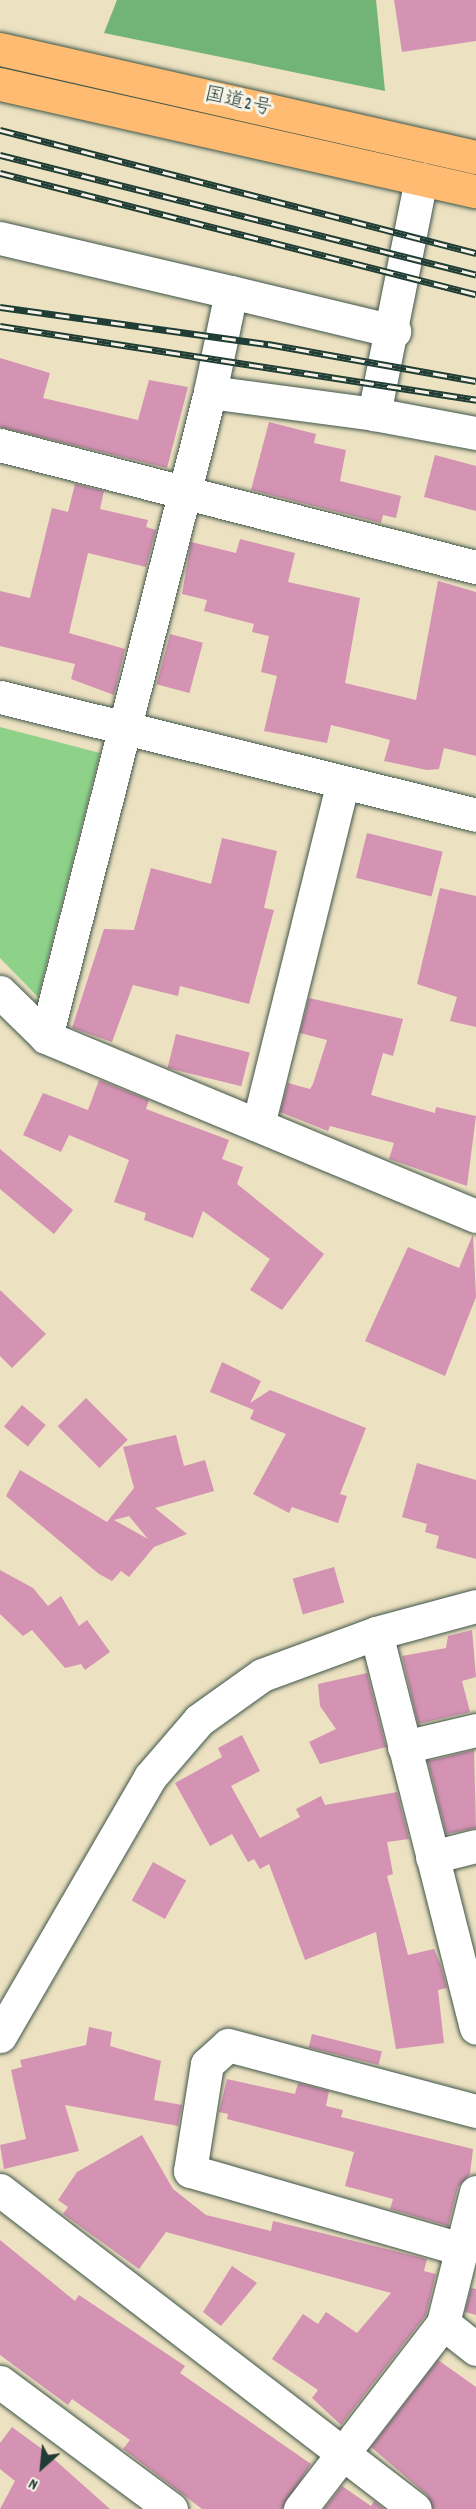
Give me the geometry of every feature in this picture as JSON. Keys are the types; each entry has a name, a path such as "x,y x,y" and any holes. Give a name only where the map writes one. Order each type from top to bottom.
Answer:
{"highway":[{"name":"国道2号","path":"0,49 476,157"},
{"name":"国道2号","path":"0,84 476,191"}],"street":[{"path":"374,414 394,331 421,179"},
{"path":"0,238 394,331"},
{"path":"46,1037 210,392 231,292"},
{"path":"210,392 374,414 476,433"},
{"path":"0,445 185,489 476,567"},
{"path":"0,697 476,815"},
{"path":"258,1125 343,782"},
{"path":"0,992 46,1037 476,1216"},
{"path":"0,2036 150,1777 199,1720 262,1675 376,1633 476,1606"},
{"path":"376,1633 432,1857 467,1957 476,2028"},
{"path":"404,1747 476,1730"},
{"path":"432,1857 476,1845"},
{"path":"461,2249 190,2171 207,2064 228,2045 476,2111"},
{"path":"0,2190 415,2509"},
{"path":"300,2509 443,2323 476,2192"},
{"path":"443,2323 476,2349"},
{"path":"0,2382 171,2509"}],"green space":[{"path":"117,0 376,0 385,91 104,33"},
{"path":"0,727 100,753 38,997 0,958"}],"building":[{"path":"394,0 476,0 476,41 402,52"},
{"path":"0,358 50,373 43,398 138,420 149,380 188,387 167,468 0,427"},
{"path":"269,422 316,434 314,443 346,450 340,481 401,496 396,518 383,515 381,523 251,490"},
{"path":"435,455 476,466 476,511 424,497"},
{"path":"75,484 104,491 100,509 148,520 146,527 156,530 146,567 88,553 69,633 125,649 114,695 71,679 75,664 0,646 0,591 30,598 52,508 68,512"},
{"path":"240,539 295,553 288,582 360,598 345,683 416,700 438,581 476,592 476,756 444,748 439,769 427,770 384,761 390,740 331,725 327,743 264,731 277,676 261,672 269,636 252,632 254,624 204,611 207,600 182,594 191,542 236,553"},
{"path":"170,634 203,643 189,693 157,684"},
{"path":"367,833 443,852 432,897 356,878"},
{"path":"222,838 277,851 264,908 274,910 249,1004 180,986 178,996 133,985 112,1042 72,1028 104,929 134,930 151,868 211,884"},
{"path":"440,888 476,896 476,1027 450,1021 457,997 417,984"},
{"path":"309,998 403,1019 393,1056 383,1053 371,1095 435,1113 436,1107 476,1116 467,1186 389,1159 394,1143 330,1126 328,1131 280,1112 288,1083 310,1089 327,1040 300,1033"},
{"path":"176,1034 250,1052 241,1086 168,1068"},
{"path":"99,1080 149,1100 146,1109 229,1140 222,1159 243,1167 237,1184 324,1254 282,1310 250,1290 270,1259 203,1211 193,1238 144,1220 146,1213 114,1202 129,1160 69,1135 61,1152 23,1135 43,1093 88,1110"},
{"path":"0,1149 73,1210 54,1234 0,1189"},
{"path":"473,1234 476,1297 445,1376 365,1341 408,1247 459,1268"},
{"path":"0,1290 46,1334 12,1368 0,1356"},
{"path":"222,1362 261,1381 250,1403 270,1390 366,1428 340,1494 347,1496 338,1523 292,1507 289,1513 253,1494 286,1434 250,1419 254,1410 210,1392"},
{"path":"86,1398 128,1440 99,1468 58,1426"},
{"path":"22,1405 46,1425 28,1446 4,1426"},
{"path":"176,1435 184,1466 205,1460 214,1491 155,1508 187,1534 154,1547 129,1577 121,1571 112,1581 99,1574 6,1496 20,1470 107,1522 134,1488 123,1447","holes":["129,1516 148,1539 114,1520"]},
{"path":"417,1463 476,1480 476,1559 436,1548 439,1536 425,1532 427,1524 402,1517"},
{"path":"334,1567 344,1603 303,1614 293,1579"},
{"path":"0,1570 33,1588 48,1606 61,1596 79,1626 87,1620 110,1652 85,1670 81,1664 65,1668 32,1630 23,1636 0,1614"},
{"path":"472,1630 476,1677 462,1681 470,1712 418,1724 402,1656 446,1648 448,1636"},
{"path":"367,1673 386,1747 320,1764 309,1742 336,1729 320,1706 318,1684"},
{"path":"242,1735 260,1771 231,1786 260,1838 300,1817 296,1809 321,1796 325,1805 397,1792 409,1839 387,1842 393,1874 387,1876 408,1955 434,1949 440,1963 447,1988 438,1990 444,2043 396,2049 376,1932 305,1960 269,1864 260,1869 254,1859 248,1862 232,1834 210,1846 175,1783 222,1757 218,1748"},
{"path":"474,1750 476,1828 446,1834 428,1761"},
{"path":"153,1862 186,1880 165,1919 132,1900"},
{"path":"89,2027 112,2032 110,2046 161,2061 154,2100 182,2105 178,2126 65,2105 79,2151 4,2169 0,2145 26,2139 11,2070 22,2067 20,2060 86,2045"},
{"path":"312,2034 382,2051 378,2065 309,2048"},
{"path":"227,2079 295,2094 298,2083 329,2091 326,2106 343,2110 341,2117 473,2149 470,2174 458,2187 448,2226 390,2209 393,2199 345,2186 354,2152 227,2119 228,2114 219,2112"},
{"path":"142,2135 173,2189 206,2215 271,2231 273,2221 427,2259 424,2271 436,2274 426,2315 341,2425 312,2398 318,2390 272,2359 303,2314 318,2324 326,2312 357,2333 391,2293 166,2232 139,2269 63,2214 68,2207 58,2200 77,2172"},
{"path":"0,2240 75,2301 79,2295 185,2366 180,2373 311,2464 282,2509 202,2509 123,2449 130,2440 72,2399 68,2405 0,2355"},
{"path":"232,2266 257,2283 221,2326 203,2312"},
{"path":"471,2288 476,2289 476,2315 465,2312"},
{"path":"438,2360 476,2387 476,2509 433,2509 427,2495 371,2447"},
{"path":"12,2427 46,2452 110,2509 0,2509 15,2481 0,2469 0,2443"},
{"path":"342,2486 371,2506 374,2501 384,2509 324,2509"}],"railway":[{"path":"0,130 476,253"},
{"path":"0,155 476,275"},
{"path":"0,173 476,294"},
{"path":"0,307 268,344 476,381"},
{"path":"0,326 476,400"}]}
